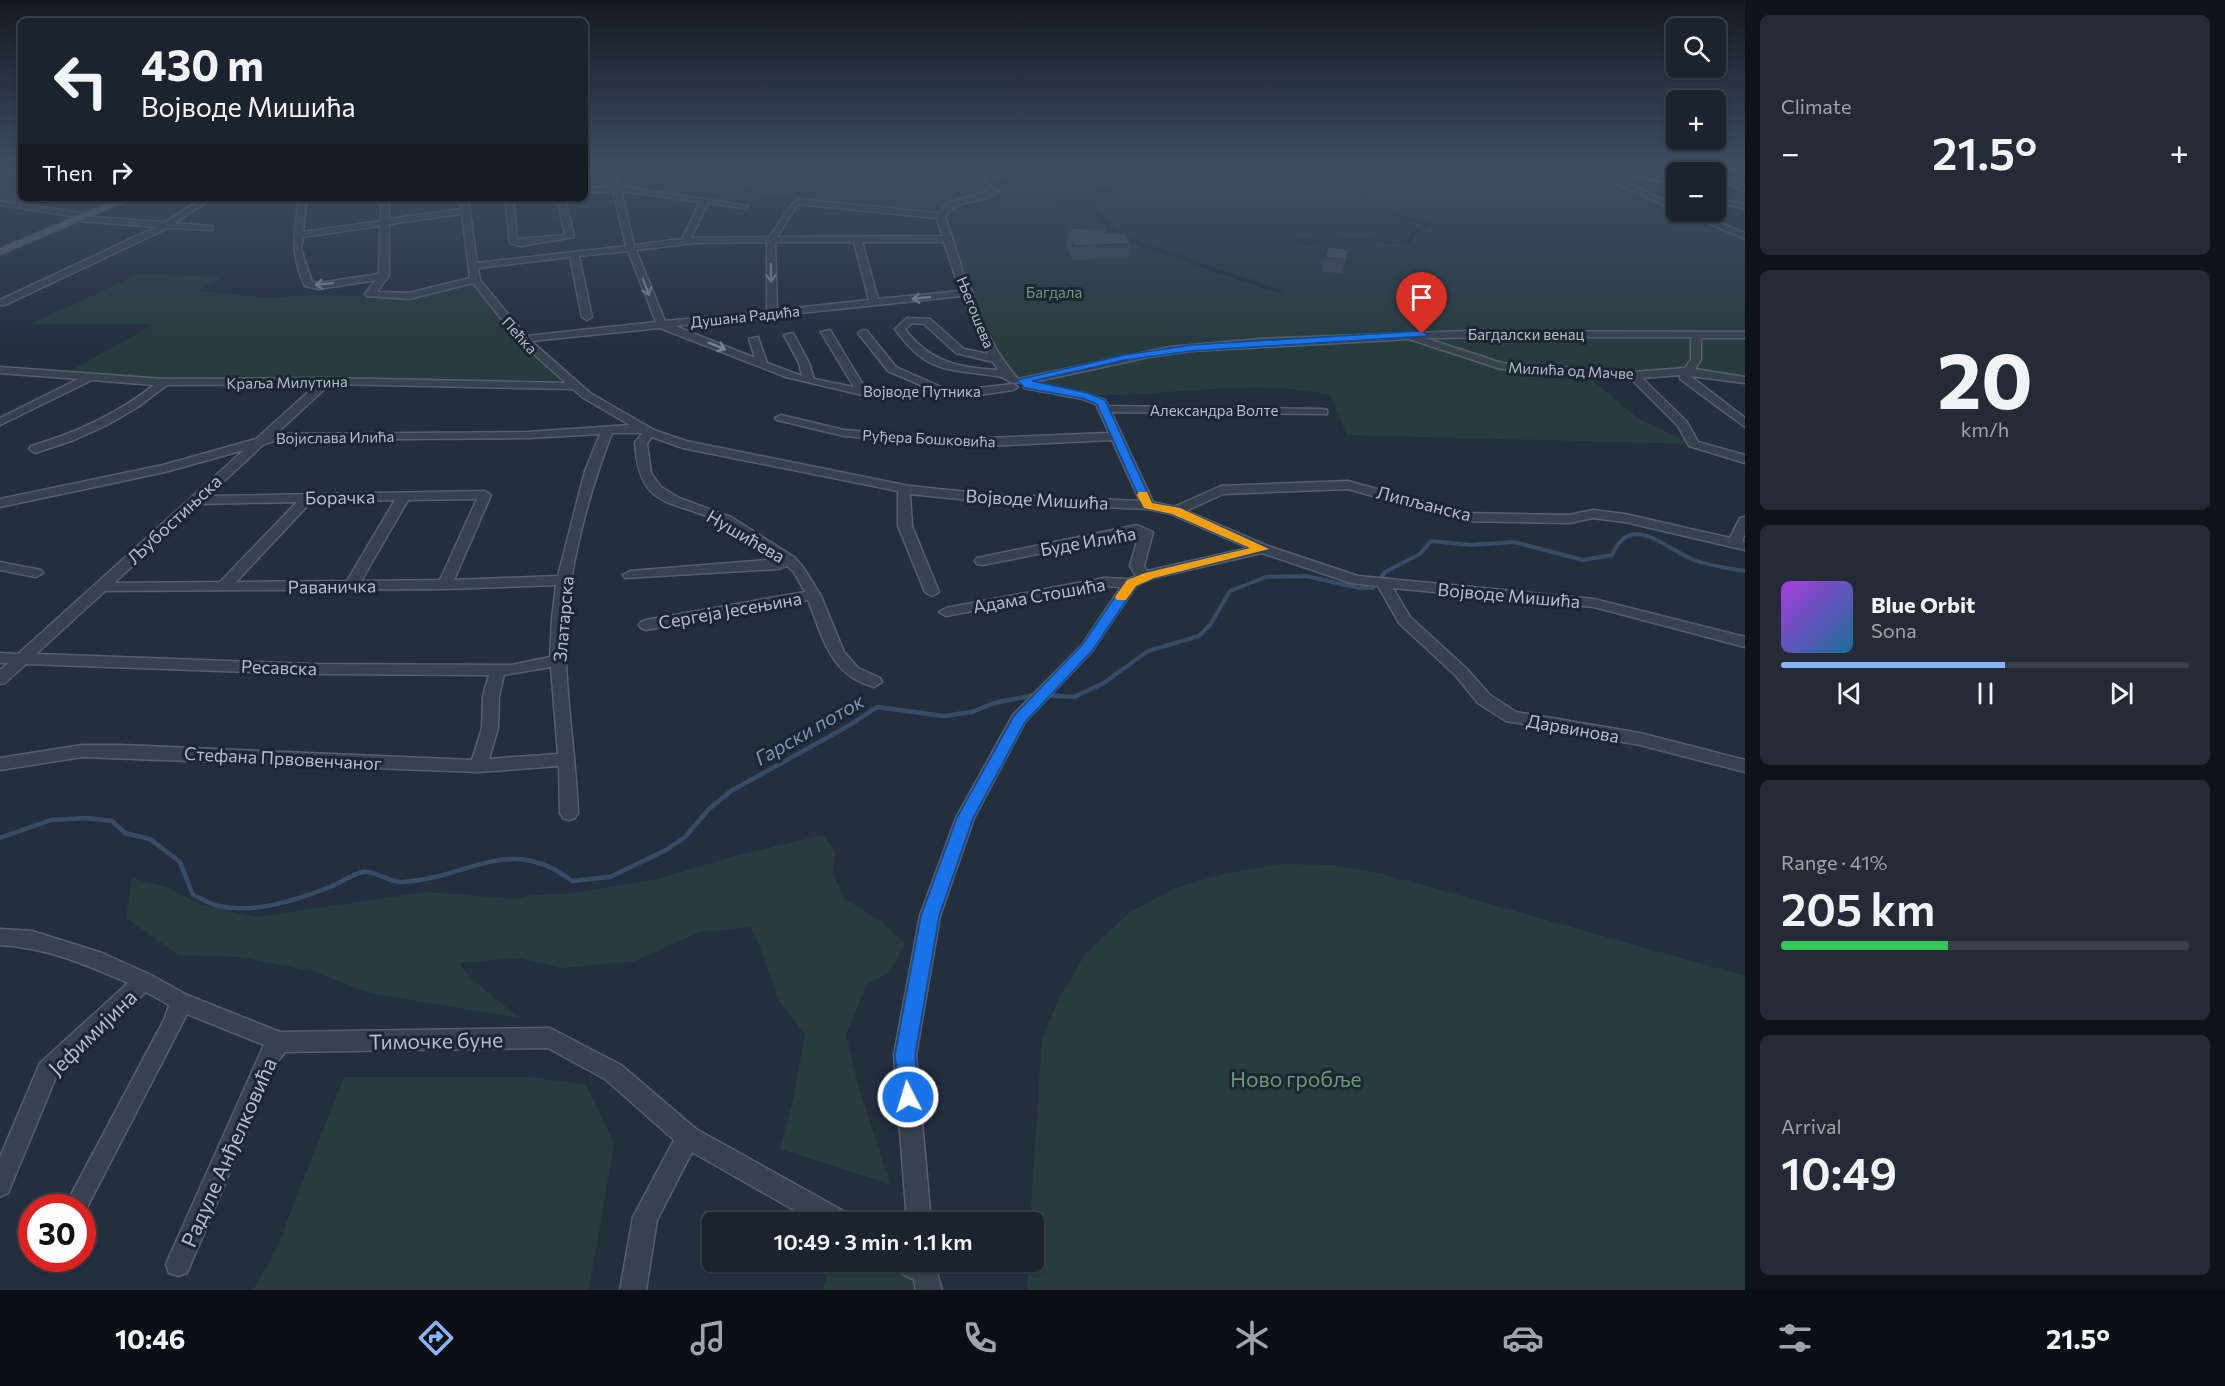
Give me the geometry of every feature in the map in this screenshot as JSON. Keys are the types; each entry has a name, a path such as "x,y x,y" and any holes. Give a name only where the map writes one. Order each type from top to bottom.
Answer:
{"main road":[{"path":"0,252 55,229"}],"street":[{"path":"2,303 158,229"},
{"path":"298,229 297,249 310,285 382,276"},
{"path":"297,235 339,229"},
{"path":"384,229 382,276 370,294 409,296 474,280 468,229"},
{"path":"512,229 513,241 521,243 570,237 568,229"},
{"path":"627,229 631,248 662,325"},
{"path":"685,242 691,229"},
{"path":"772,314 771,240 778,229"},
{"name":"Његошева","path":"945,229 995,359 1016,381"},
{"path":"1729,229 1745,236"},
{"path":"472,266 685,242 947,238"},
{"path":"857,239 874,303"},
{"path":"574,254 587,317"},
{"name":"Пећка","path":"474,280 523,339 574,386 646,430"},
{"name":"Душана Радића","path":"523,339 968,294"},
{"path":"995,359 960,351 932,323 915,319 902,324 900,328 909,344 934,362 961,371 1095,398 1101,402 1148,506"},
{"name":"Војводе Путника","path":"662,325 809,381 862,392 950,393 1016,381"},
{"path":"826,332 862,392"},
{"path":"863,333 892,369 950,393"},
{"name":"Багдалски венац","path":"1016,381 1045,377 1125,358 1191,348 1402,334 1745,335"},
{"name":"Милића од Мачве","path":"1402,334 1501,366 1633,375 1686,371 1745,380"},
{"path":"1696,334 1696,360 1686,371 1684,377 1745,424"},
{"path":"789,335 804,363 809,381"},
{"path":"754,339 762,365"},
{"name":"Краља Милутина","path":"0,370 95,375 164,382 327,381 574,386"},
{"path":"0,422 95,375"},
{"path":"1633,375 1683,424 1694,444 1745,459"},
{"name":"Љубостињска","path":"22,659 327,381"},
{"path":"35,450 70,440 100,426 139,402 164,382"},
{"name":"Александра Волте","path":"1104,409 1323,412"},
{"name":"Руђера Бошковића","path":"781,418 844,433 963,443 1116,436"},
{"name":"Војислава Илића","path":"0,504 165,468 278,437 646,430"},
{"name":"Војводе Мишића","path":"646,430 699,449 904,489 988,498 1148,506 1175,511 1263,549 1356,580 1388,585 1557,597 1594,603 1745,642"},
{"name":"Нушићева","path":"646,430 642,442 644,471 649,482 682,502 726,520 789,560 802,575 813,595 840,657 853,671 874,682"},
{"name":"Златарска","path":"569,813 567,759 558,661 564,580 591,471 607,432"},
{"name":"Липљанска","path":"1175,511 1221,490 1348,485 1463,517 1569,519 1593,514 1625,518 1739,545"},
{"path":"904,489 905,526 932,592"},
{"name":"Борачка","path":"194,500 485,495 445,585"},
{"path":"351,586 404,496"},
{"path":"223,587 308,498"},
{"path":"1739,545 1745,521"},
{"name":"Буде Илића","path":"982,561 1137,529 1146,532 1137,566 1138,580"},
{"name":"Адама Стошића","path":"946,612 1104,582 1138,580 1263,549"},
{"path":"630,575 778,565 789,560"},
{"path":"0,566 36,573"},
{"name":"Раваничка","path":"100,587 445,585 564,580"},
{"path":"918,1212 905,1055 930,916 965,818 1019,719 1087,648 1138,580"},
{"name":"Дарвинова","path":"1388,585 1404,620 1461,672 1484,699 1512,717 1640,739 1745,766"},
{"name":"Сергеја Јесењина","path":"646,625 813,595"},
{"name":"Ресавска","path":"0,658 309,669 511,670 558,661"},
{"path":"0,679 22,659"},
{"path":"477,766 490,728 491,696 498,669"},
{"name":"Стефана Првовенчаног","path":"0,764 82,751 477,766 567,759"},
{"name":"Тимочке буне","path":"0,937 32,939 94,959 144,981 180,1001 280,1042 550,1038 613,1072 688,1137 820,1212"},
{"name":"Јефимијина","path":"0,1185 48,1070 144,981"},
{"path":"83,1194 176,1020 180,1001"},
{"name":"Радуле Анђелковића","path":"178,1264 268,1057 280,1042"},
{"path":"633,1290 645,1217 688,1137"}],"green space":[{"name":"Багдала","path":"946,229 1106,229 1111,236 1278,293 1284,291 1119,235 1114,229 1416,229 1407,239 1400,242 1354,238 1330,240 1361,240 1410,245 1415,235 1424,229 1729,229 1745,236 1745,380 1686,371 1633,375 1582,372 1639,419 1693,444 1347,435 1330,395 1300,390 1240,388 1081,395 1029,385 1025,380 1013,380 995,359","holes":["1301,237 1318,241 1330,240 1306,246 1292,242"]},
{"path":"139,274 221,277 199,291 265,298 313,295 415,296 475,280 487,297 574,386 164,382 67,373 154,324 31,324"},
{"path":"823,835 836,853 833,875 845,899 882,922 905,944 890,972 867,984 846,1034 858,1085 890,1184 780,1149 792,1104 805,1035 779,1001 759,945 750,927 700,932 635,961 563,968 517,958 459,963 472,979 519,1018 370,993 312,971 239,957 179,955 126,918 132,878 169,888 201,905 257,917 427,892 513,899 532,895 568,894 659,879 731,857"},
{"name":"Ново гробље","path":"1280,864 1332,865 1383,874 1745,976 1745,1290 1027,1290 1028,1272 1044,1272 1044,1212 1031,1212 1042,1038 1059,998 1086,953 1130,912 1176,888 1223,874"},
{"path":"344,1077 530,1077 586,1085 614,1143 589,1290 253,1290 277,1247"},
{"path":"829,1272 923,1272 929,1290 823,1290"}],"building":[{"path":"1070,229 1104,229 1106,233 1125,233 1130,244 1074,246 1067,232 1071,232"},
{"path":"1328,247 1348,249 1346,260 1325,257"}],"waterway":[{"name":"Гарски поток","path":"1115,675 1148,651 1199,636 1210,625 1230,591 1266,577 1306,576 1359,588 1373,588 1385,572 1420,554 1431,541 1471,545 1514,542 1583,560 1612,555 1620,542 1629,536 1639,534 1694,560 1745,571"},
{"name":"Гарски поток","path":"1045,695 1074,697 1104,683 1117,673"},
{"name":"Гарски поток","path":"0,838 51,820 86,818 112,821 125,833 150,839 180,862 193,895 215,905 232,908 261,907 290,901 363,872 403,882 427,879 489,862 509,859 529,860 550,867 572,881 610,877 666,850 685,837 709,809 731,791 850,725 877,707 944,716 972,712 994,703 1035,695"}],"slow traffic":[{"path":"1122,597 1131,583 1149,575 1263,549 1175,511 1148,506 1143,495"}],"route":[{"path":"908,1097 905,1055 930,916 965,818 1019,719 1087,648 1131,583 1149,575 1263,549 1175,511 1148,506 1101,402 1095,398 1028,386 1029,383 1022,380 1045,377 1125,358 1191,348 1422,334"}]}
